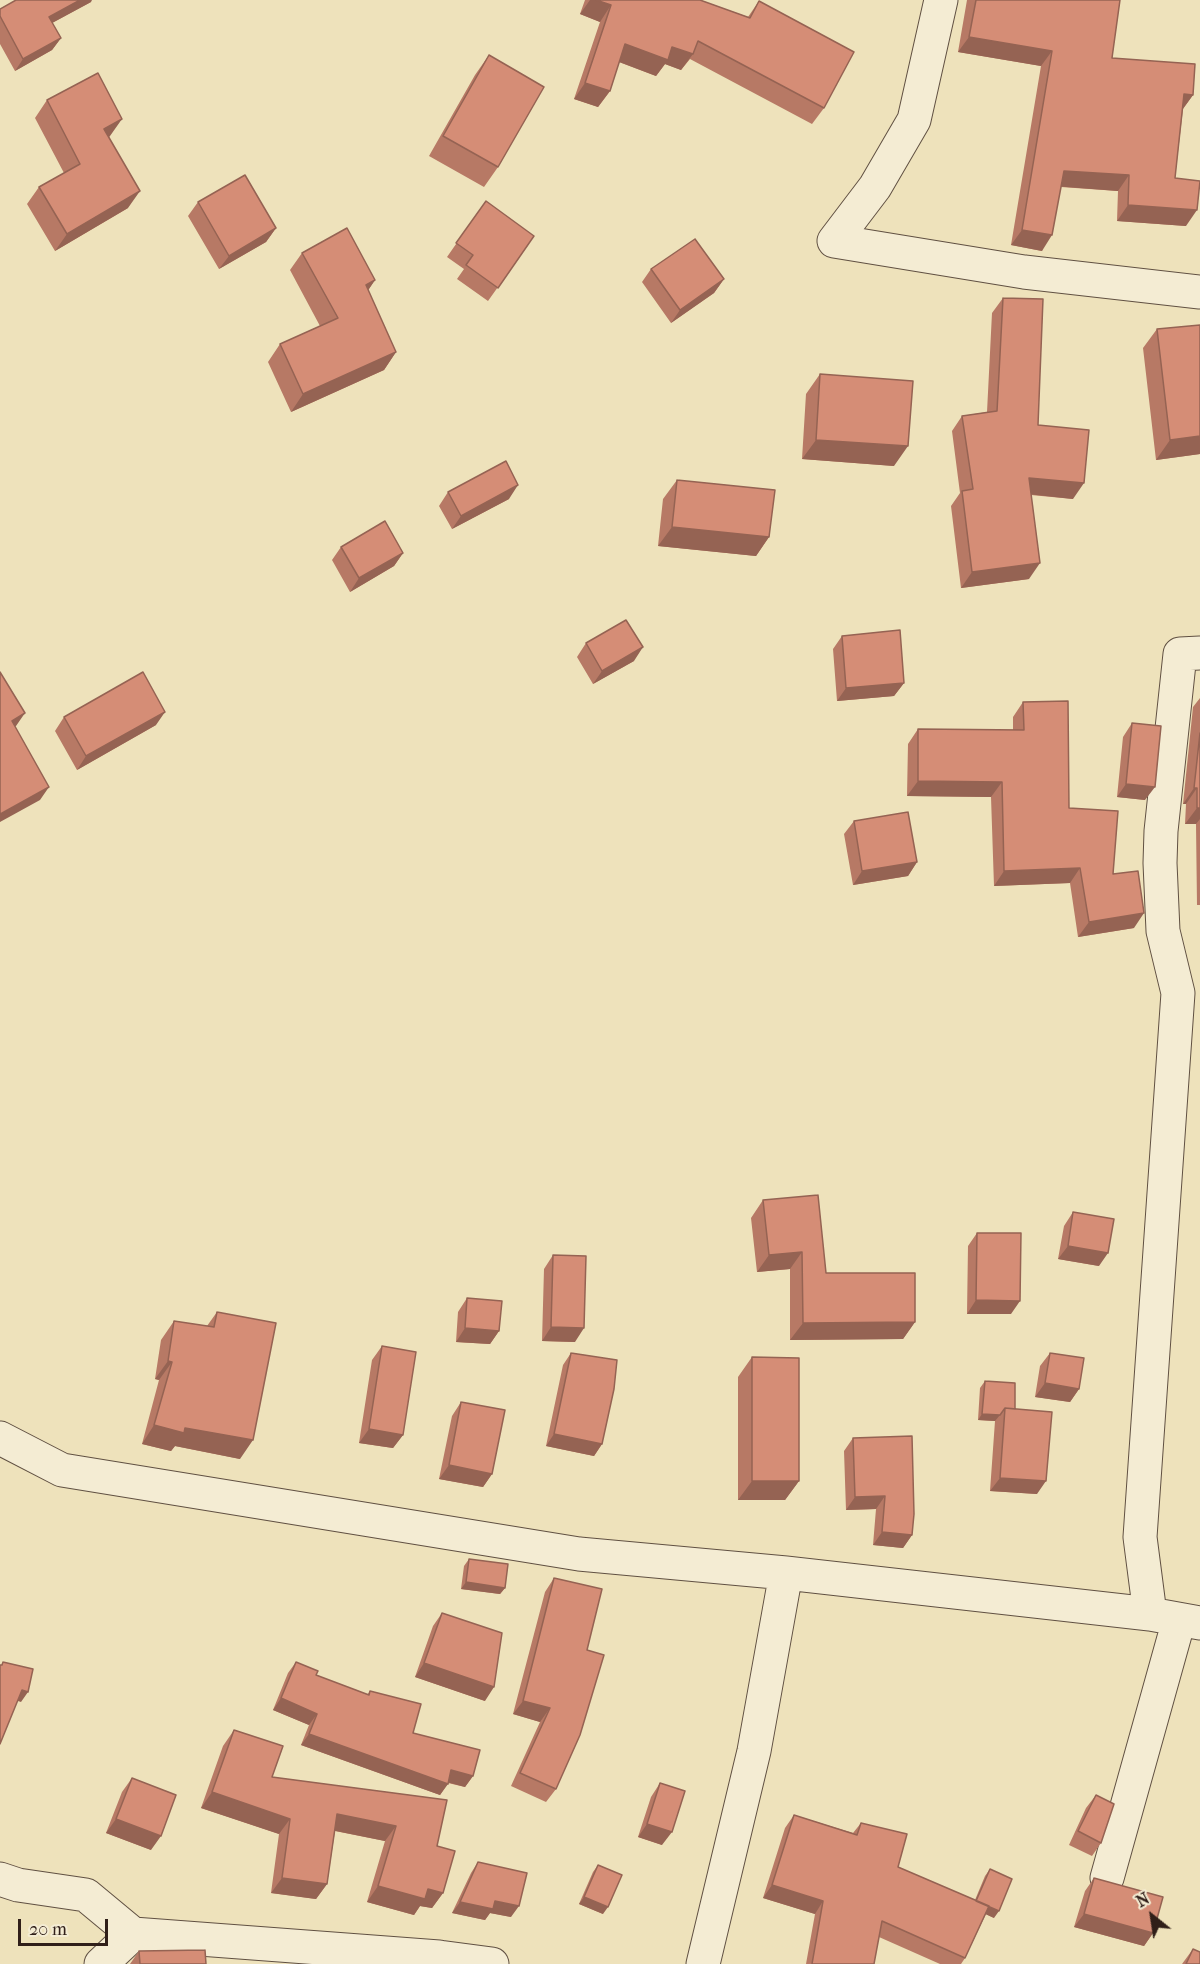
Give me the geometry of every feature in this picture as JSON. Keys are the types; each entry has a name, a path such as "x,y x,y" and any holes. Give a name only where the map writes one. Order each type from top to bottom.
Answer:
{"street":[{"path":"941,0 914,120 876,188 834,241 1024,272 1200,292"},
{"path":"1107,1878 1176,1619 1140,1538 1189,994 1163,931 1161,831 1180,654 1200,653"},
{"path":"0,1438 62,1470 579,1554 786,1573 1176,1619"},
{"path":"703,1964 754,1751 786,1573"},
{"path":"0,1879 18,1885 86,1895 133,1934 492,1964"},
{"path":"100,1964 133,1934"}],"building":[{"path":"16,0 80,0 49,17 61,38 23,59 0,16 0,9"},
{"path":"596,0 700,0 750,18 759,1 854,52 824,108 698,41 693,54 672,47 668,60 625,44 610,91 585,83 611,5"},
{"path":"976,0 1120,0 1112,58 1195,64 1193,95 1184,94 1175,178 1200,181 1197,210 1128,205 1129,175 1064,171 1052,235 1022,230 1052,51 969,37"},
{"path":"489,55 544,87 498,167 443,136"},
{"path":"98,73 122,119 104,129 140,191 67,234 39,187 80,164 47,100"},
{"path":"245,175 276,228 229,256 198,202"},
{"path":"486,201 534,236 498,288 466,265 473,255 456,243"},
{"path":"347,228 375,280 366,285 396,352 303,394 280,344 338,318 302,253"},
{"path":"695,239 724,279 680,310 651,269"},
{"path":"1003,298 1043,299 1038,425 1089,430 1084,483 1029,478 1040,563 972,572 962,491 973,489 962,416 997,411"},
{"path":"1200,325 1200,436 1170,440 1157,329"},
{"path":"820,374 913,381 908,446 816,440"},
{"path":"506,461 518,485 461,516 448,492"},
{"path":"677,480 775,490 769,537 672,527"},
{"path":"385,521 403,553 359,578 341,547"},
{"path":"626,620 643,647 602,671 586,643"},
{"path":"900,630 904,683 846,688 842,636"},
{"path":"0,672 25,713 12,721 49,787 0,814"},
{"path":"143,672 165,712 86,756 64,717"},
{"path":"1068,701 1069,808 1118,811 1113,874 1138,871 1144,913 1089,922 1080,868 1004,871 1002,782 918,781 918,729 1024,730 1023,702"},
{"path":"1132,723 1161,726 1155,787 1126,784"},
{"path":"1200,733 1200,808 1197,808 1197,788 1194,788"},
{"path":"908,812 917,862 862,871 854,821"},
{"path":"818,1195 826,1273 915,1273 915,1322 803,1323 802,1252 769,1255 763,1200"},
{"path":"1073,1212 1114,1219 1108,1253 1068,1246"},
{"path":"977,1233 1021,1233 1020,1301 976,1300"},
{"path":"553,1255 586,1256 584,1328 551,1327"},
{"path":"467,1298 502,1301 499,1331 465,1328"},
{"path":"217,1312 276,1323 253,1440 185,1428 184,1433 154,1425 172,1362 168,1361 174,1321 214,1327"},
{"path":"382,1346 416,1352 403,1435 369,1429"},
{"path":"571,1353 617,1360 614,1389 602,1444 554,1434"},
{"path":"1050,1353 1084,1358 1079,1389 1045,1383"},
{"path":"752,1357 799,1358 799,1481 752,1481"},
{"path":"985,1381 1015,1383 1015,1409 1005,1408 1000,1415 982,1414"},
{"path":"461,1402 505,1410 492,1474 449,1465"},
{"path":"1005,1408 1052,1412 1046,1481 1000,1478"},
{"path":"912,1436 914,1514 912,1535 882,1532 885,1496 855,1497 853,1438"},
{"path":"469,1559 508,1564 505,1588 466,1582"},
{"path":"554,1578 602,1589 587,1650 604,1655 580,1735 556,1789 520,1773 550,1708 523,1701"},
{"path":"442,1613 502,1633 494,1687 424,1663"},
{"path":"3,1662 33,1669 28,1692 22,1690 0,1744 0,1665"},
{"path":"296,1662 318,1671 316,1675 369,1695 370,1691 421,1704 413,1733 480,1750 473,1776 451,1770 448,1784 309,1734 317,1714 281,1698"},
{"path":"234,1730 283,1746 272,1777 447,1800 437,1846 455,1851 443,1893 428,1889 425,1899 378,1886 396,1826 337,1814 327,1884 282,1878 290,1819 212,1792"},
{"path":"132,1778 176,1795 161,1836 116,1819"},
{"path":"660,1783 685,1791 672,1832 647,1824"},
{"path":"1096,1795 1114,1804 1101,1843 1078,1831"},
{"path":"794,1815 857,1835 861,1823 907,1834 898,1867 989,1906 965,1958 882,1921 874,1964 812,1964 823,1901 772,1885"},
{"path":"478,1862 527,1873 519,1906 495,1901 493,1909 460,1902"},
{"path":"598,1865 622,1875 608,1907 584,1897"},
{"path":"990,1869 1012,1879 999,1911 976,1901"},
{"path":"1094,1878 1163,1897 1153,1933 1084,1914"},
{"path":"1193,1949 1200,1952 1200,1964 1186,1964"},
{"path":"205,1950 206,1964 140,1964 139,1951"}]}
